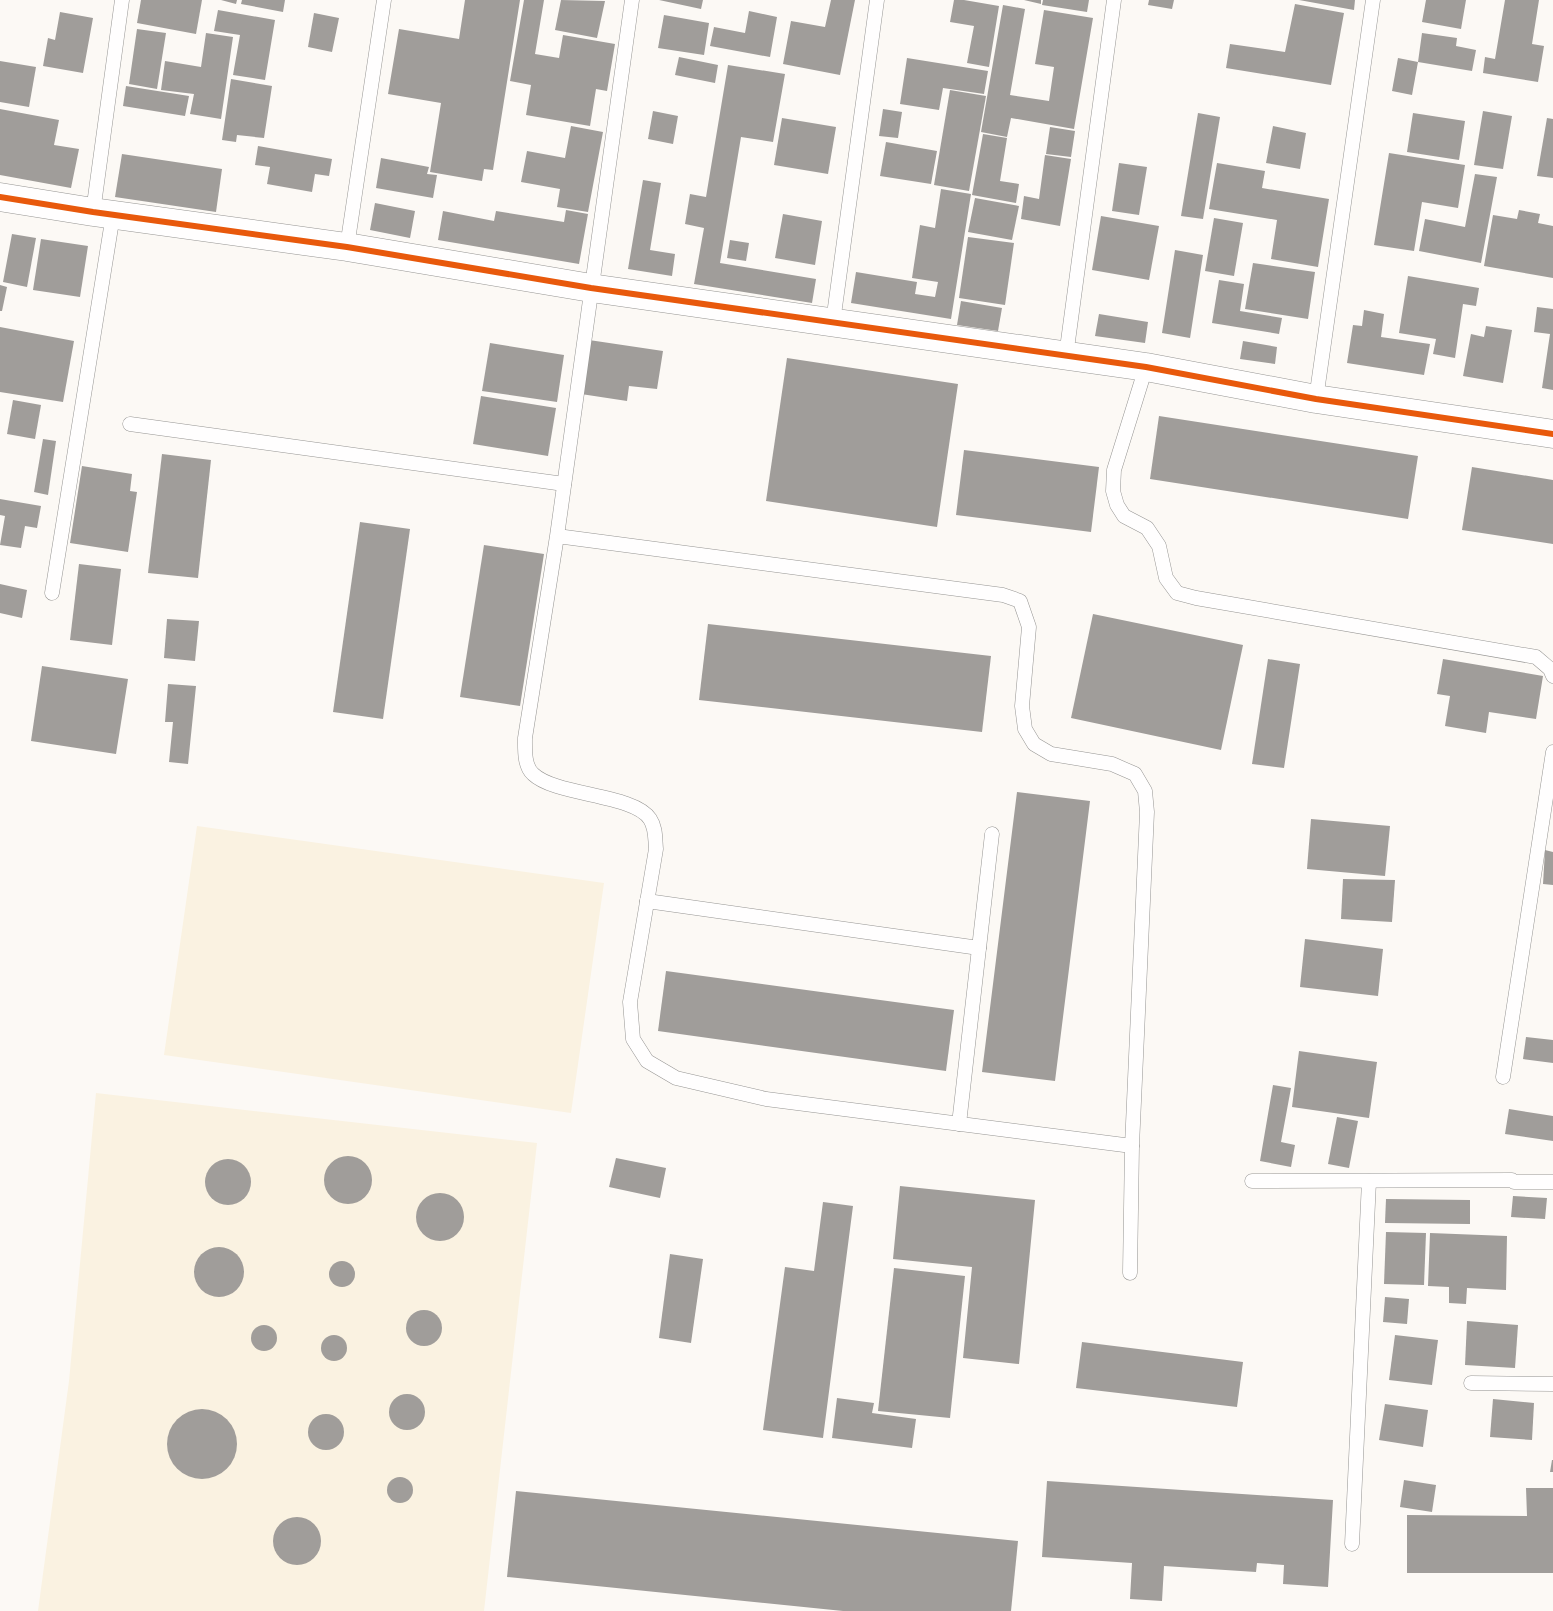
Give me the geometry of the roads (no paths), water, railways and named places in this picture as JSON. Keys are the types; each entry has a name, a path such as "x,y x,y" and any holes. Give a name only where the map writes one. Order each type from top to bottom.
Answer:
{"street":[{"path":"0,197 103,214 347,247 591,288 1146,367 1316,399 1553,434"}],"lane":[{"path":"52,594 103,214 122,0"},
{"path":"347,247 384,0"},
{"path":"632,0 557,536 525,738 526,758 532,774 545,782 634,807 650,818 655,830 656,849 630,1002 633,1039 648,1061 676,1078 766,1099 1132,1146"},
{"path":"832,322 877,0"},
{"path":"1066,356 1114,0"},
{"path":"1316,399 1373,0"},
{"path":"1146,367 1114,470 1113,491 1117,505 1124,516 1147,528 1159,546 1166,578 1177,593 1206,600 1536,657 1550,669 1553,676"},
{"path":"130,424 564,484"},
{"path":"557,536 1003,594 1020,601 1029,628 1022,706 1025,729 1034,744 1051,754 1112,764 1135,774 1145,791 1147,812 1132,1146 1130,1274"},
{"path":"1503,1077 1553,752"},
{"path":"959,1124 992,834"},
{"path":"647,901 979,948"},
{"path":"1252,1181 1512,1180 1514,1182 1553,1182"},
{"path":"1352,1544 1369,1181"},
{"path":"1471,1383 1553,1384"}]}
